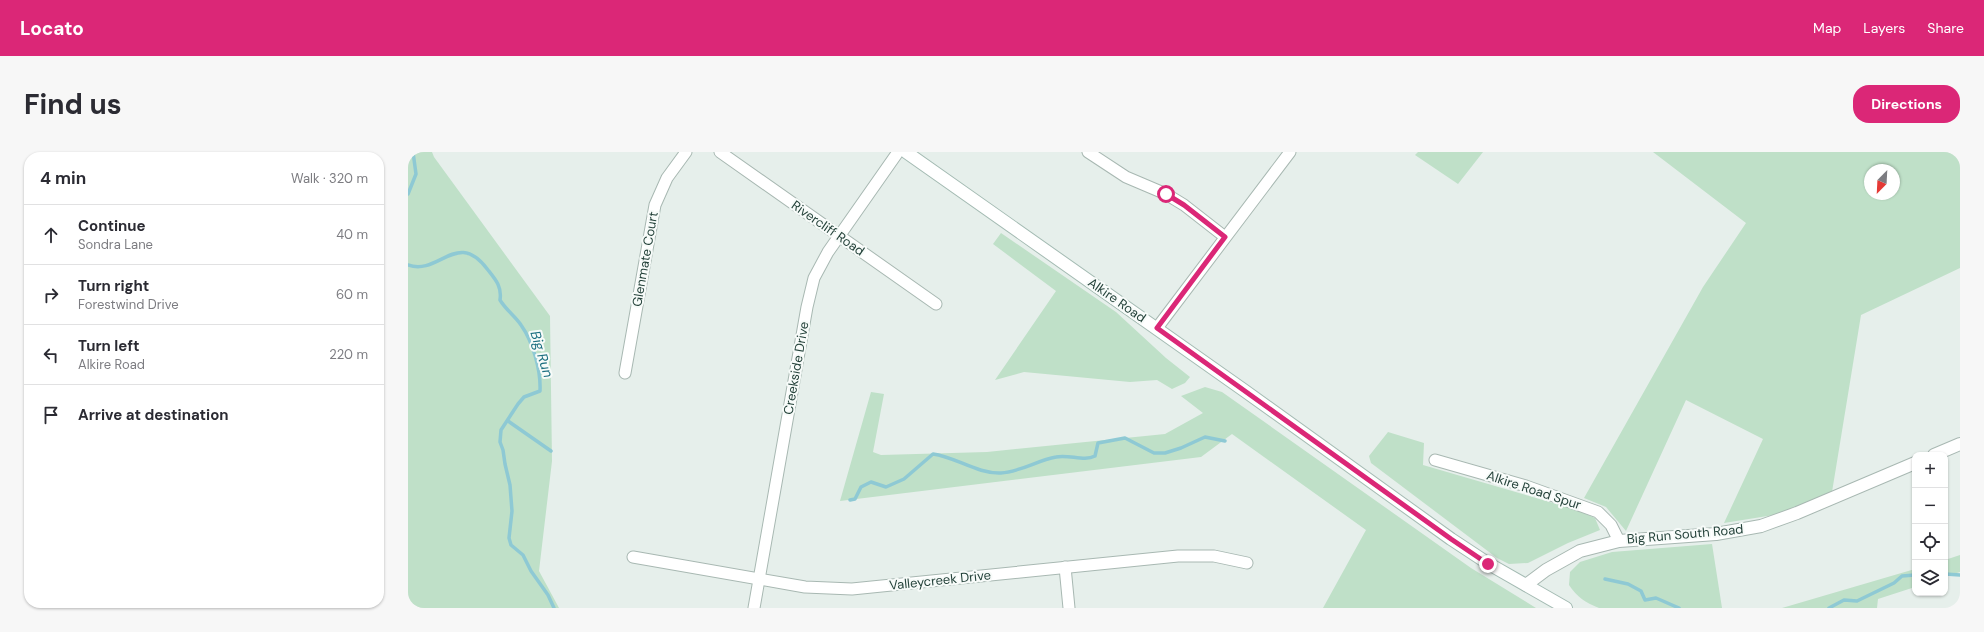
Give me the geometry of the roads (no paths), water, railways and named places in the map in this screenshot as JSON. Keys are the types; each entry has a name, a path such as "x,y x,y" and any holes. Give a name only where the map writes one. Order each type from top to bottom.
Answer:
{"main road":[{"name":"Alkire Road","path":"906,152 1157,328 1451,539 1566,608"},
{"path":"1941,452 1960,444"},
{"name":"Big Run South Road","path":"1526,585 1546,570 1580,551 1619,541 1716,534 1761,526 1798,514 1912,464"}],"street":[{"name":"Glenmate Court","path":"625,373 655,204 667,178 686,152"},
{"name":"Rivercliff Road","path":"720,152 936,304"},
{"name":"Creekside Drive","path":"754,608 810,294 818,269 828,252 898,152"},
{"path":"1088,152 1126,177 1166,194 1184,205 1225,237"},
{"path":"1157,328 1290,152"},
{"name":"Alkire Road Spur","path":"1435,460 1526,486 1598,512 1611,525 1619,541"},
{"name":"Valleycreek Drive","path":"633,557 805,587 852,589 1178,556 1214,556 1247,564"},
{"path":"1065,567 1069,608"}],"waterway":[{"name":"Big Run","path":"408,194 416,174 413,152"},
{"name":"Big Run","path":"408,265 419,267 430,265 458,253 467,253 477,258 496,280 500,291 500,300 519,322 533,348 538,365 540,391 524,397 518,404 501,430 500,442 510,485 512,511 509,538 511,545 523,555 531,571 548,595 554,608"},
{"path":"508,421 551,451"},
{"path":"850,500 855,499 861,487 871,482 886,487 904,479 933,454 950,458 983,471 1001,473 1061,456 1091,458 1095,456 1098,443 1125,438 1154,453 1165,453 1181,448 1205,437 1225,441"},
{"path":"1948,574 1960,575"},
{"path":"1829,608 1844,600 1857,601 1894,583 1902,576 1912,575"},
{"path":"1605,579 1628,584 1641,591 1645,600 1656,598 1679,608"}]}
